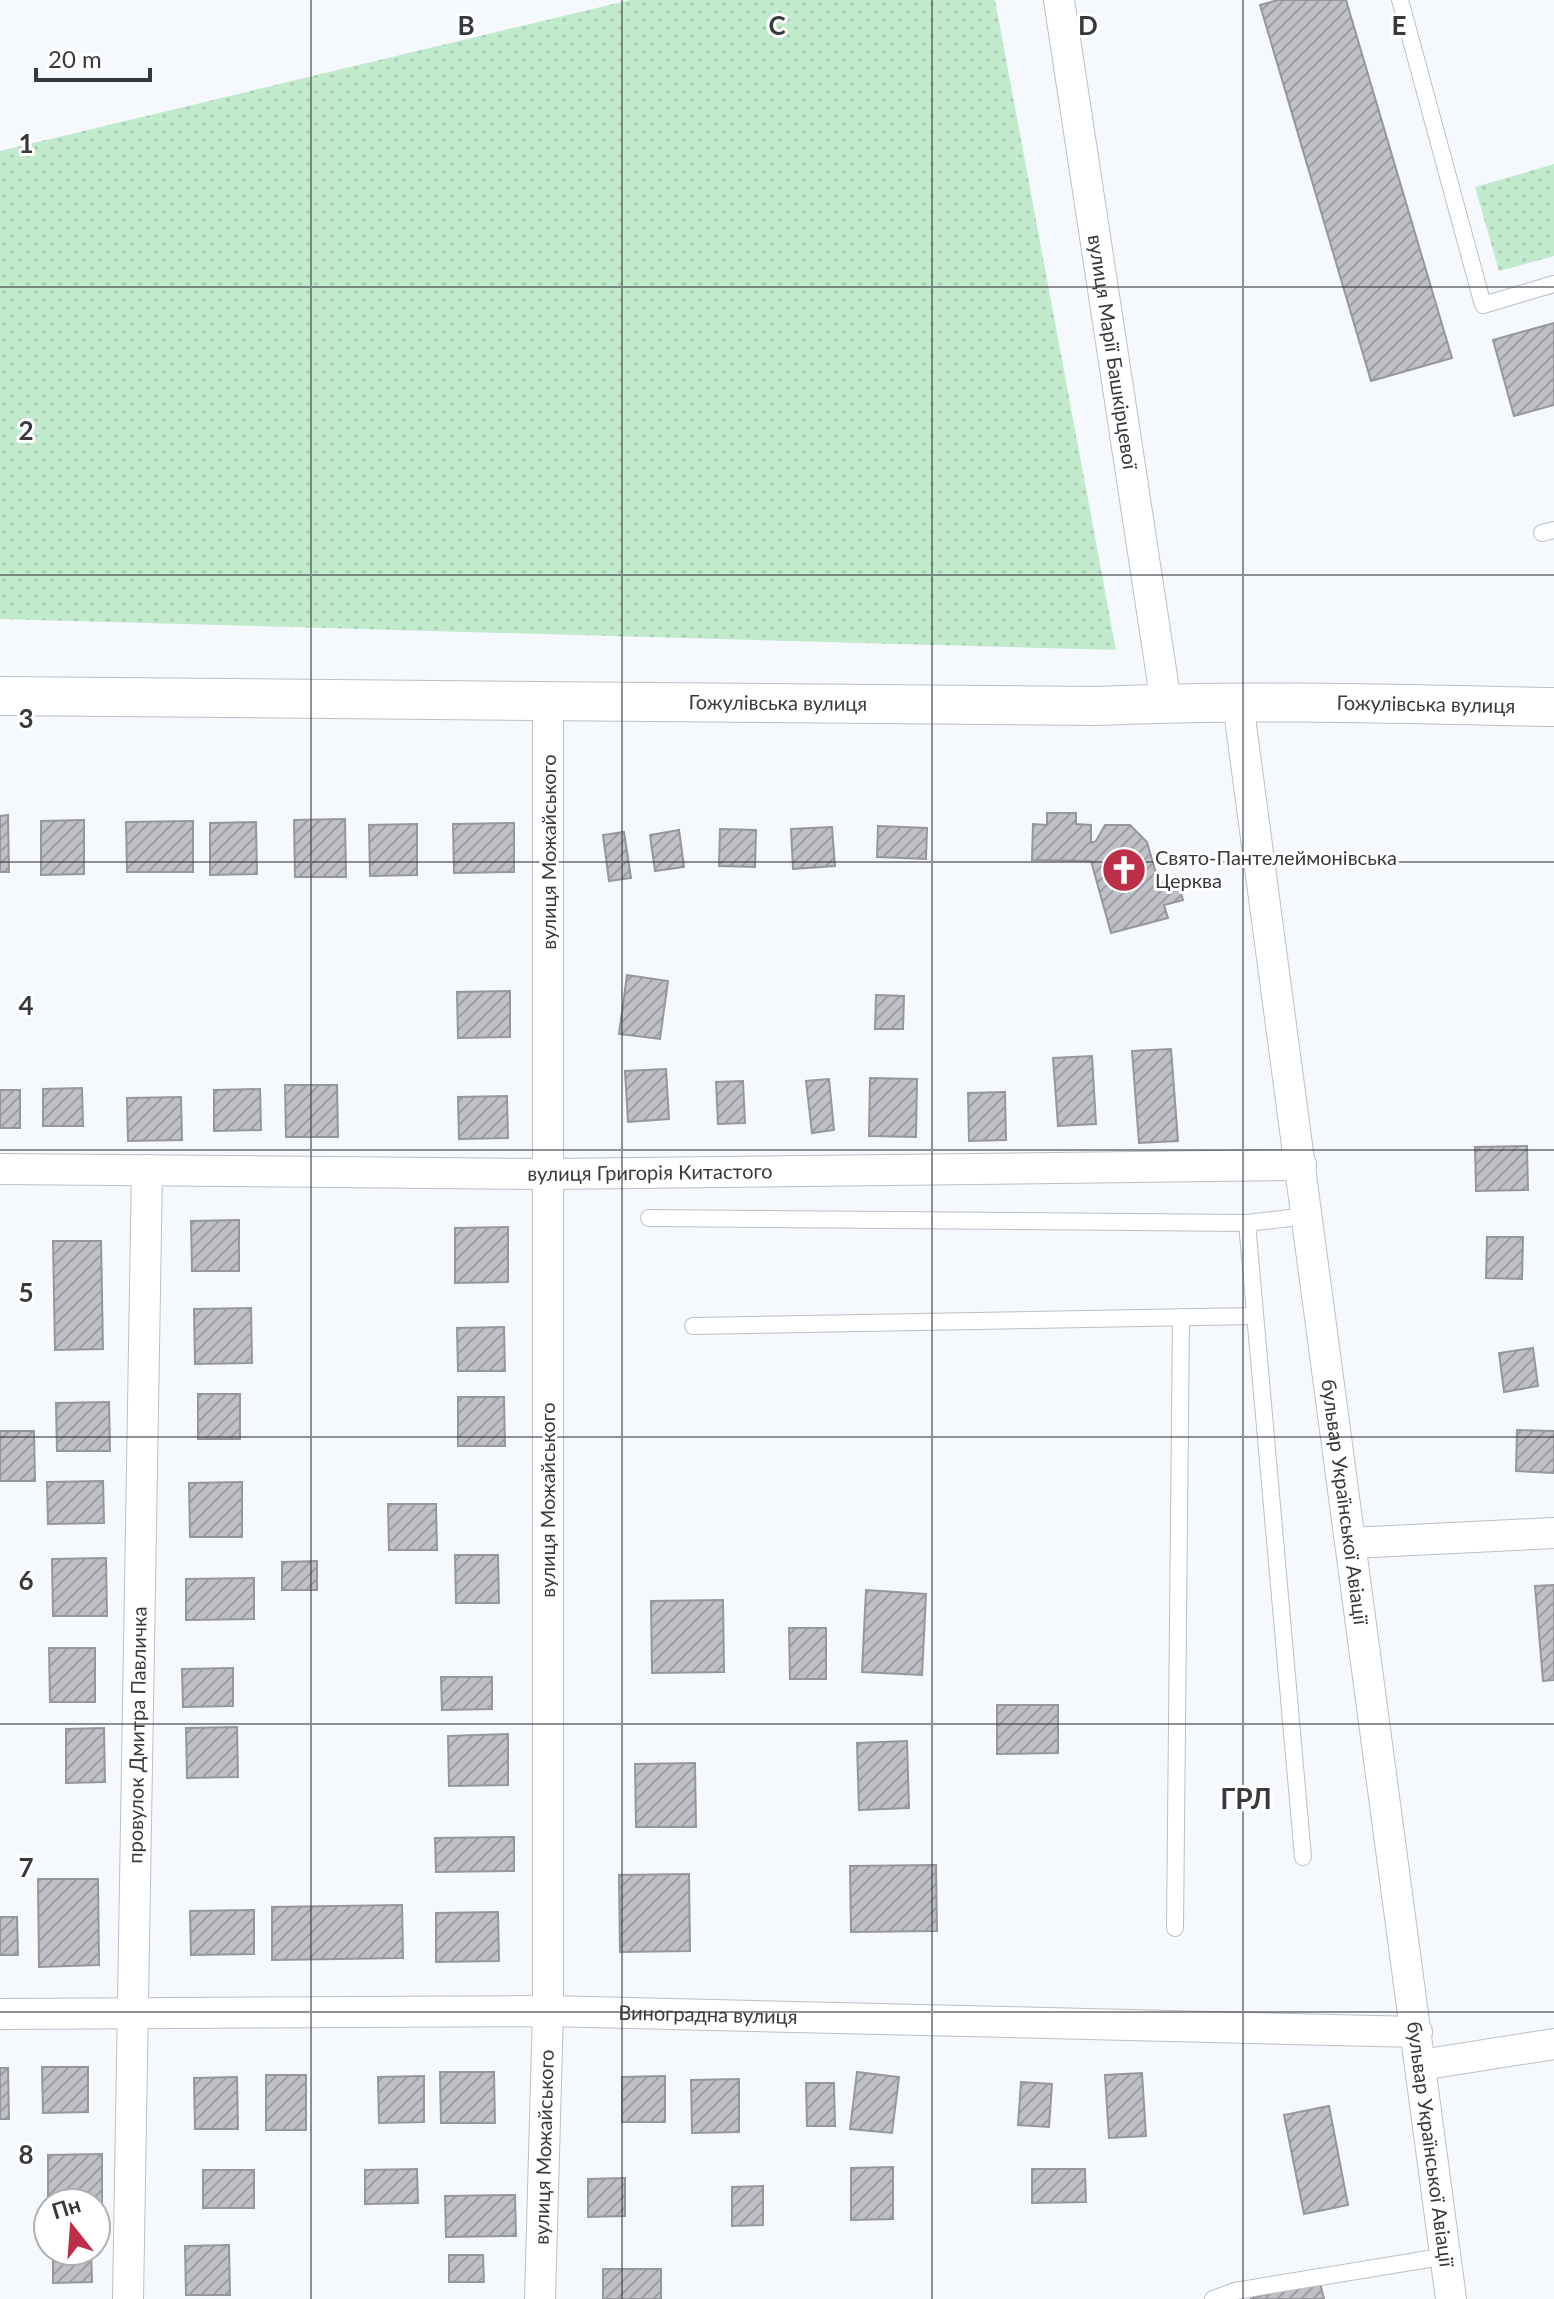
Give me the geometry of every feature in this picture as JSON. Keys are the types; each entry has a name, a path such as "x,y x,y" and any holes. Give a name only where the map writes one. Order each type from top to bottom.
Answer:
{"street":[{"name":"вулиця Марії Башкірцевої","path":"1059,0 1166,703"},
{"name":"Гожулівська вулиця","path":"0,696 1097,706 1334,702 1554,707"},
{"name":"вулиця Можайського","path":"540,2299 548,2011 548,701"},
{"name":"бульвар Української Авіації","path":"1238,703 1451,2299"},
{"name":"вулиця Григорія Китастого","path":"0,1169 549,1174 1301,1165"},
{"name":"провулок Дмитра Павличка","path":"128,2299 147,1170"},
{"path":"1351,1543 1554,1533"},
{"name":"Виноградна вулиця","path":"0,2014 548,2011 1417,2032"},
{"path":"1421,2065 1554,2044"}],"lane":[{"path":"1400,0 1483,305 1554,284"},
{"path":"649,1218 1247,1223 1308,1216"},
{"path":"1247,1223 1303,1857"},
{"path":"693,1326 1254,1316"},
{"path":"1175,1928 1181,1317"},
{"path":"1213,2299 1235,2291 1447,2256"}],"green space":[{"path":"630,0 995,0 1116,650 0,619 0,151"},
{"path":"1554,164 1554,256 1499,271 1475,187"}],"building":[{"path":"1278,0 1346,0 1452,358 1371,381 1260,5"},
{"path":"1554,323 1554,405 1514,416 1493,340"},
{"name":"Свято-Пантелеймонівська Церква","path":"1047,813 1076,813 1076,824 1091,825 1091,843 1096,841 1105,825 1130,825 1147,842 1159,884 1177,879 1183,900 1164,905 1168,918 1111,933 1091,861 1032,860 1033,824 1047,825"},
{"path":"8,815 9,872 0,872 0,816"},
{"path":"345,819 346,877 295,877 294,820"},
{"path":"84,820 84,874 41,875 41,821"},
{"path":"193,821 193,872 127,872 126,822"},
{"path":"256,822 257,874 210,875 210,823"},
{"path":"514,823 514,872 454,873 453,824"},
{"path":"417,824 417,875 370,876 369,825"},
{"path":"878,826 927,828 926,859 877,857"},
{"path":"832,827 835,866 793,869 791,829"},
{"path":"720,829 756,830 755,867 719,866"},
{"path":"679,830 684,867 655,871 650,835"},
{"path":"624,832 631,878 609,881 603,835"},
{"path":"627,975 668,981 660,1039 619,1034"},
{"path":"510,991 510,1037 458,1038 457,992"},
{"path":"876,995 904,996 903,1029 875,1029"},
{"path":"1171,1049 1178,1141 1139,1143 1132,1051"},
{"path":"1092,1056 1096,1124 1058,1126 1053,1058"},
{"path":"666,1069 669,1119 628,1122 625,1071"},
{"path":"870,1078 917,1079 916,1137 869,1136"},
{"path":"829,1079 834,1130 812,1133 806,1081"},
{"path":"743,1081 745,1123 718,1124 716,1082"},
{"path":"285,1085 337,1085 338,1137 286,1137"},
{"path":"82,1088 83,1126 43,1126 43,1089"},
{"path":"260,1089 261,1130 214,1131 214,1090"},
{"path":"0,1090 20,1090 20,1128 0,1128"},
{"path":"1005,1092 1006,1140 969,1141 968,1093"},
{"path":"507,1096 508,1138 459,1139 458,1097"},
{"path":"181,1097 182,1140 128,1141 127,1098"},
{"path":"1527,1146 1528,1190 1476,1191 1475,1147"},
{"path":"239,1220 239,1271 192,1271 191,1221"},
{"path":"508,1227 508,1282 455,1283 455,1228"},
{"path":"1487,1237 1523,1237 1522,1279 1486,1278"},
{"path":"53,1241 101,1241 103,1349 55,1350"},
{"path":"251,1308 252,1363 195,1364 194,1309"},
{"path":"504,1327 505,1371 458,1371 457,1328"},
{"path":"1533,1348 1538,1386 1504,1392 1499,1353"},
{"path":"198,1394 240,1394 240,1439 198,1439"},
{"path":"458,1397 504,1397 505,1446 458,1446"},
{"path":"109,1402 110,1451 57,1451 56,1403"},
{"path":"1517,1430 1554,1431 1554,1473 1516,1471"},
{"path":"0,1431 34,1431 35,1481 0,1481"},
{"path":"103,1481 104,1523 48,1524 47,1482"},
{"path":"242,1482 242,1537 190,1537 189,1483"},
{"path":"388,1504 436,1504 437,1550 389,1550"},
{"path":"455,1555 498,1555 499,1603 456,1603"},
{"path":"106,1558 107,1616 53,1616 52,1559"},
{"path":"317,1561 317,1590 282,1590 282,1562"},
{"path":"254,1578 254,1619 186,1620 186,1579"},
{"path":"1554,1585 1554,1680 1543,1681 1535,1586"},
{"path":"866,1590 926,1594 922,1675 862,1672"},
{"path":"723,1600 724,1672 652,1673 651,1601"},
{"path":"789,1628 826,1628 826,1679 790,1679"},
{"path":"49,1648 95,1648 95,1702 50,1702"},
{"path":"233,1668 233,1706 183,1707 182,1669"},
{"path":"441,1677 492,1677 492,1709 442,1710"},
{"path":"997,1705 1058,1705 1058,1753 997,1754"},
{"path":"237,1727 238,1777 187,1778 186,1728"},
{"path":"104,1728 105,1782 66,1783 66,1729"},
{"path":"508,1734 508,1785 449,1786 448,1736"},
{"path":"907,1741 909,1808 859,1810 857,1743"},
{"path":"695,1763 696,1827 636,1827 635,1764"},
{"path":"514,1837 514,1871 436,1872 435,1838"},
{"path":"936,1865 937,1931 851,1932 850,1866"},
{"path":"689,1874 690,1951 620,1952 619,1875"},
{"path":"38,1879 98,1879 99,1965 39,1967"},
{"path":"402,1905 403,1958 272,1960 272,1907"},
{"path":"254,1910 254,1954 191,1955 190,1911"},
{"path":"498,1912 499,1961 436,1962 436,1913"},
{"path":"0,1917 17,1917 18,1955 0,1955"},
{"path":"42,2067 88,2067 88,2112 43,2113"},
{"path":"0,2068 8,2068 9,2119 0,2119"},
{"path":"440,2072 494,2072 495,2123 441,2123"},
{"path":"857,2072 899,2077 892,2133 850,2129"},
{"path":"1142,2073 1146,2136 1109,2138 1105,2075"},
{"path":"266,2075 306,2075 306,2130 266,2130"},
{"path":"424,2076 424,2122 379,2123 378,2077"},
{"path":"665,2076 665,2122 622,2122 622,2077"},
{"path":"237,2077 238,2129 195,2129 194,2078"},
{"path":"739,2079 739,2132 692,2133 691,2080"},
{"path":"1021,2082 1052,2084 1049,2127 1018,2125"},
{"path":"806,2083 834,2083 835,2126 807,2126"},
{"path":"1329,2106 1348,2205 1304,2214 1284,2115"},
{"path":"102,2154 102,2187 48,2187 48,2155"},
{"path":"893,2167 893,2219 851,2220 851,2168"},
{"path":"417,2169 418,2203 365,2204 365,2170"},
{"path":"1032,2169 1085,2169 1086,2202 1032,2203"},
{"path":"203,2170 254,2170 254,2208 203,2208"},
{"path":"625,2178 625,2216 588,2217 588,2179"},
{"path":"763,2186 763,2225 732,2226 732,2187"},
{"path":"515,2195 516,2236 446,2237 445,2196"},
{"path":"229,2245 230,2295 186,2295 185,2246"},
{"path":"449,2255 483,2255 484,2282 449,2282"},
{"path":"53,2267 92,2267 92,2282 53,2283"},
{"path":"603,2269 661,2269 661,2299 603,2299"},
{"path":"1319,2279 1324,2299 1250,2299"}],"place":[{"name":"Свято-Пантелеймонівська Церква","path":"1124,870"}],"district":[{"name":"ГРЛ","path":"1246,1799"}]}
